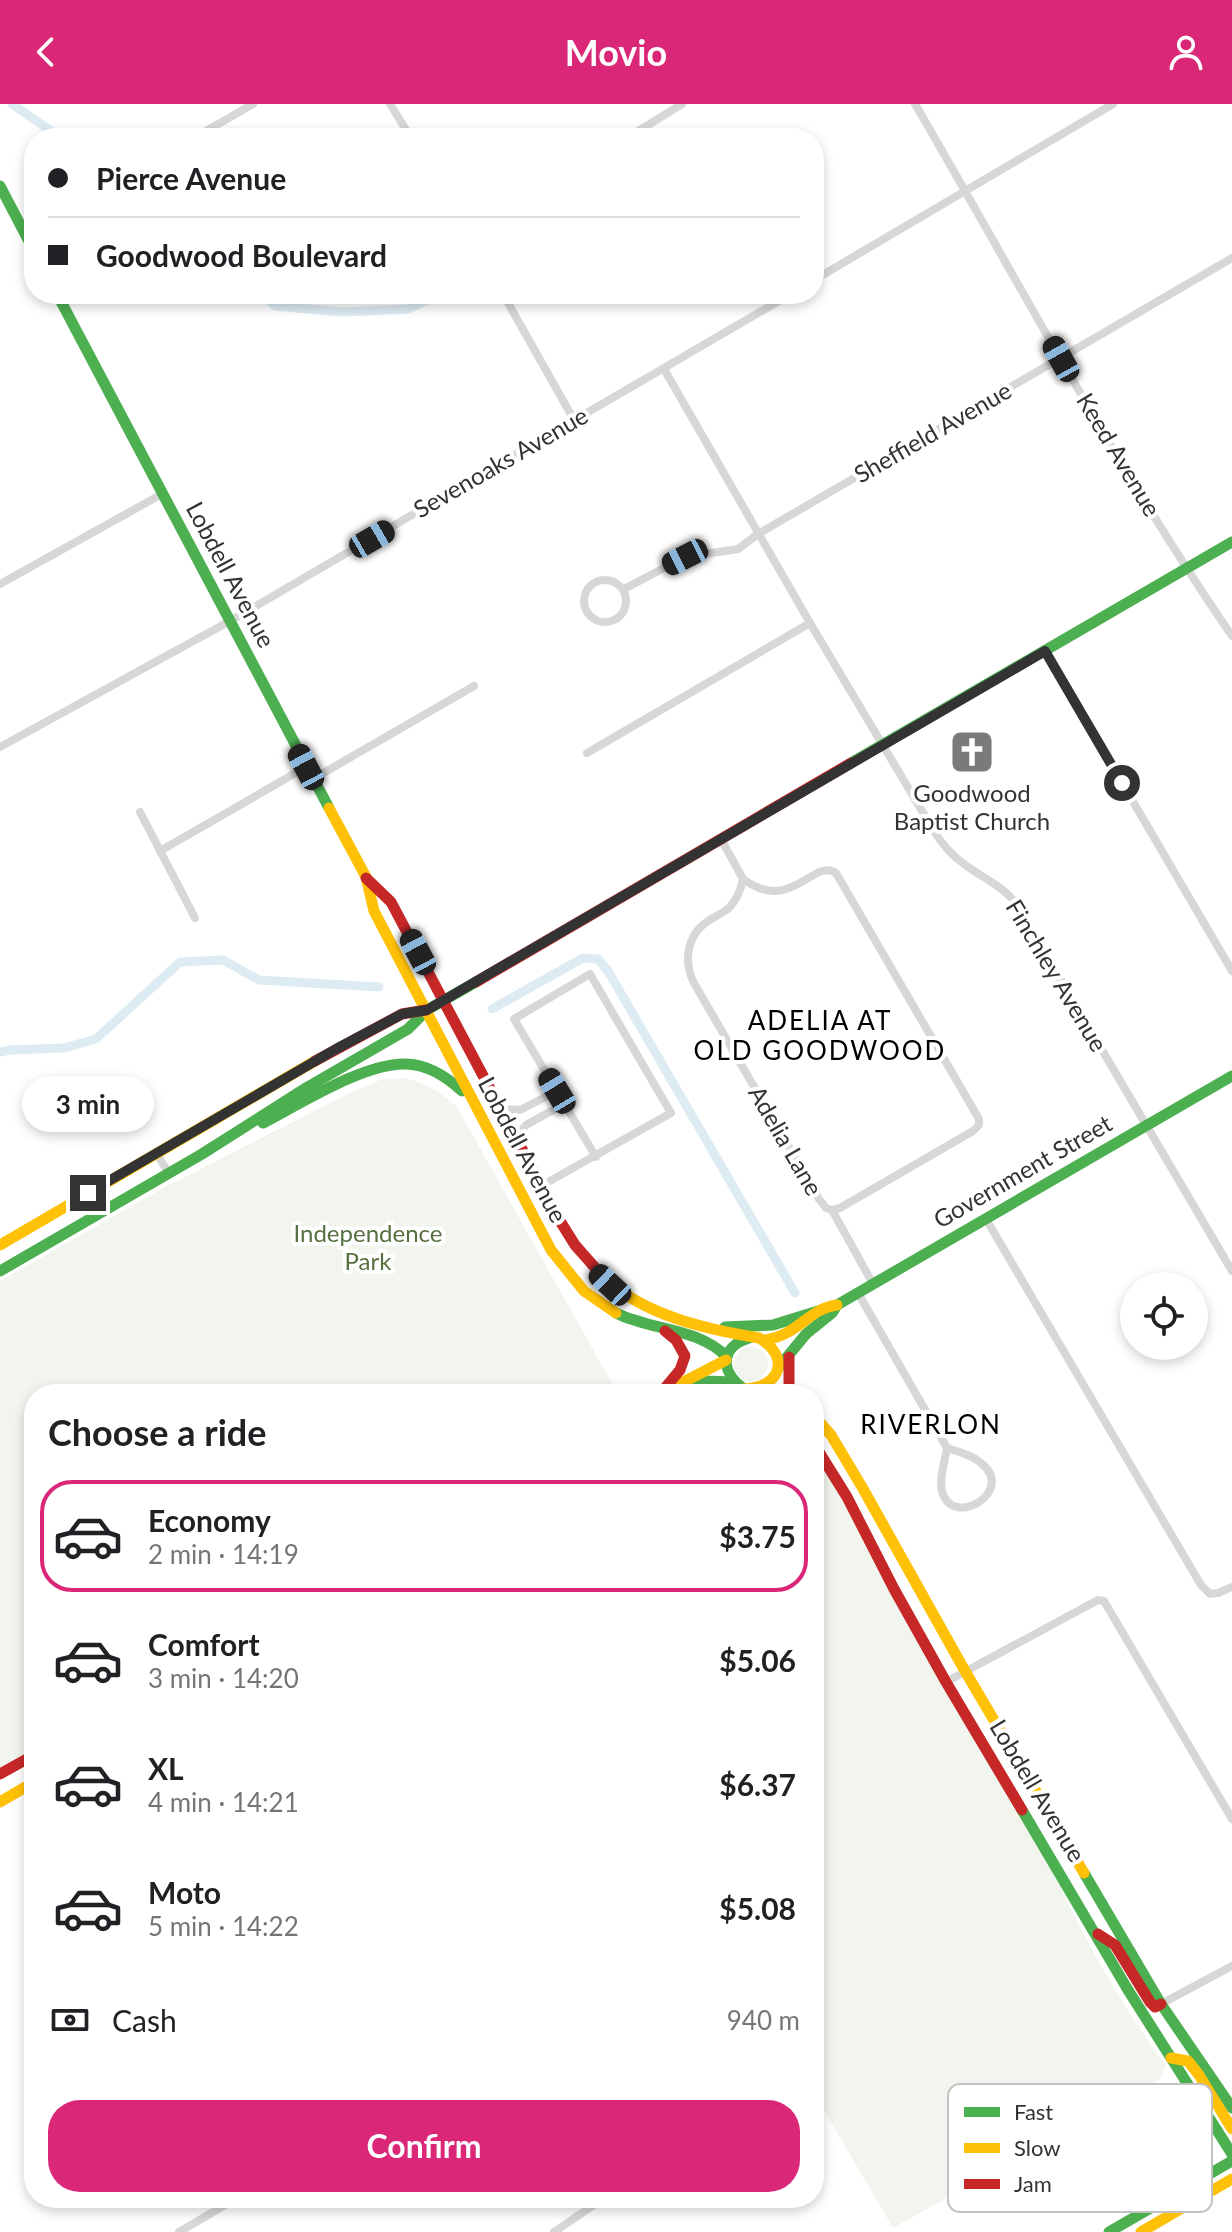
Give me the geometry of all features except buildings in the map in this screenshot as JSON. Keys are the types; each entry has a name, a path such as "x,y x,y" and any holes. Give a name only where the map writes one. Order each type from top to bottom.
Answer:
{"main road":[{"path":"0,186 24,232"},
{"name":"Lobdell Avenue","path":"62,304 366,877 374,911 560,1265 588,1296 613,1313 704,1338 726,1358"},
{"path":"0,1271 169,1174 306,1088 408,1029 427,1010 443,1000 1232,542"},
{"name":"Lobdell Avenue","path":"366,877 391,902 560,1221 595,1271 624,1296 667,1317 759,1339"},
{"path":"0,1245 336,1049 402,1014 427,1010"},
{"path":"306,1088 333,1065 336,1049"},
{"path":"202,1154 371,1070 406,1064 430,1070 453,1082 471,1100"},
{"name":"Government Street","path":"777,1372 806,1334 832,1313 837,1305 1232,1076"},
{"path":"540,1231 560,1221"},
{"path":"613,1313 624,1296"},
{"name":"Government Street","path":"759,1339 776,1338 792,1331 828,1305 837,1305"},
{"path":"717,1329 773,1325 818,1311"},
{"path":"661,1328 678,1340 684,1358 684,1364 670,1384"},
{"path":"731,1384 726,1370 728,1352 740,1341 759,1339 775,1350 778,1357 777,1372 770,1384"},
{"path":"790,1352 791,1384"},
{"path":"678,1384 726,1358"},
{"path":"777,1372 786,1384"},
{"name":"Lobdell Avenue","path":"824,1427 848,1463 965,1671 1161,2004 1232,2108"},
{"name":"Lobdell Avenue","path":"824,1460 946,1682 1128,1990 1188,2084"},
{"path":"0,1774 24,1760"},
{"path":"0,1802 24,1788"},
{"path":"1094,1932 1115,1945 1150,2002 1155,2007 1161,2004"},
{"path":"1171,2058 1188,2061 1203,2084"},
{"path":"1212,2098 1232,2129"},
{"name":"Lobdell Avenue","path":"1212,2123 1232,2154"},
{"path":"1212,2173 1232,2161"},
{"path":"1212,2191 1232,2179"},
{"path":"1109,2232 1144,2212"},
{"path":"1141,2232 1175,2212"}],"street":[{"path":"211,128 253,104"},
{"path":"390,104 405,128"},
{"path":"643,128 682,104"},
{"name":"Keed Avenue","path":"915,104 1186,569 1232,636"},
{"path":"824,274 1113,104"},
{"name":"Sheffield Avenue","path":"624,589 685,557 738,549 758,534 1232,258"},
{"path":"509,304 574,420"},
{"name":"Sevenoaks Avenue","path":"0,747 230,621 774,304"},
{"name":"Finchley Avenue","path":"664,369 941,843 962,863 1002,889 1015,902 1232,1271"},
{"path":"0,584 162,494"},
{"path":"608,579 624,589 626,608 612,621 594,619 587,612 585,594 598,581 608,579"},
{"path":"587,753 810,623"},
{"path":"1045,651 1232,971"},
{"path":"313,779 474,686"},
{"path":"160,851 306,767"},
{"path":"140,812 195,918"},
{"path":"721,839 743,879 759,888 779,892 824,870 833,871 841,878 980,1122 973,1131 832,1210"},
{"name":"Adelia Lane","path":"743,879 739,894 730,907 701,926 693,938 688,959 689,971 819,1199 832,1210 873,1284"},
{"path":"541,1186 596,1157 671,1113 590,974 514,1019 596,1157"},
{"path":"501,1109 520,1110 557,1091"},
{"path":"516,1138 526,1125 564,1104"},
{"path":"157,1154 169,1174"},
{"path":"986,1219 1201,1585 1210,1594 1232,1587"},
{"path":"858,1293 947,1448 942,1491 947,1500 955,1506 966,1508 984,1499 990,1489 990,1474 984,1465 947,1448"},
{"path":"946,1682 1098,1600 1104,1601 1232,1819"},
{"path":"1161,2004 1232,1966"},
{"path":"179,2232 220,2208"},
{"path":"554,2232 589,2208"}],"green space":[{"name":"Independence Park","path":"405,1078 420,1083 457,1107 612,1384 24,1384 24,1759 0,1773 0,1281 165,1187 380,1080"},
{"path":"751,1347 763,1352 768,1364 763,1376 751,1381 739,1376 734,1364 739,1352"},
{"path":"824,1462 899,1606 1058,1882 1108,1977 1166,2066 1160,2079 1151,2084 948,2084 948,2197 893,2228 824,2110"}],"waterway":[{"path":"12,104 47,128"},
{"path":"273,304 343,312 409,309 419,304"},
{"path":"492,1009 583,958 598,959 608,971 795,1293"},
{"path":"0,1052 64,1048 96,1039 180,962 223,960 259,980 379,987"}],"traffic: fast":[{"path":"0,186 24,232"},
{"path":"62,304 329,808"},
{"path":"851,763 1232,542"},
{"path":"0,1271 202,1154 306,1088 408,1029 427,1010 476,982"},
{"path":"263,1123 333,1086 390,1065 407,1064 429,1069 462,1091"},
{"path":"778,1368 806,1334 832,1313 837,1305 1232,1076"},
{"path":"725,1327 773,1325 818,1311"},
{"path":"616,1313 702,1340 727,1357"},
{"path":"738,1384 727,1369 728,1354 741,1341 752,1337"},
{"path":"698,1384 704,1381 733,1382"},
{"path":"1022,1810 1188,2084"},
{"path":"1084,1873 1161,2004 1232,2108"},
{"path":"1212,2122 1232,2154"},
{"path":"1212,2173 1232,2161"},
{"path":"1109,2232 1144,2212"}],"traffic: slow":[{"path":"329,808 366,877 374,911 551,1250 584,1291 616,1313"},
{"path":"0,1245 315,1061"},
{"path":"605,1279 621,1292 658,1312 698,1325 759,1338 776,1354 778,1362 773,1377 764,1384"},
{"path":"765,1340 787,1333 819,1311 837,1305"},
{"path":"680,1384 726,1360"},
{"path":"824,1427 862,1487 965,1671 1084,1873"},
{"path":"0,1802 24,1788"},
{"path":"1171,2058 1188,2061 1204,2084"},
{"path":"1212,2096 1232,2129"},
{"path":"1212,2191 1232,2179"},
{"path":"1141,2232 1175,2212"}],"traffic: jam":[{"path":"476,982 851,763"},
{"path":"366,878 391,902 560,1221 575,1245 605,1279"},
{"path":"315,1061 402,1014 426,1010"},
{"path":"665,1331 676,1340 685,1356 680,1370 668,1384"},
{"path":"789,1357 789,1384"},
{"path":"824,1460 946,1682 1022,1810"},
{"path":"0,1774 24,1761"},
{"path":"1098,1934 1115,1945 1150,2002 1155,2007 1161,2004"}],"place":[{"name":"Goodwood Baptist Church","path":"972,752"}],"district":[{"name":"ADELIA AT OLD GOODWOOD","path":"820,1036"},
{"name":"RIVERLON","path":"931,1425"}],"route":[{"path":"88,1193 336,1049 402,1014 427,1010 1045,651 1122,783"}]}
